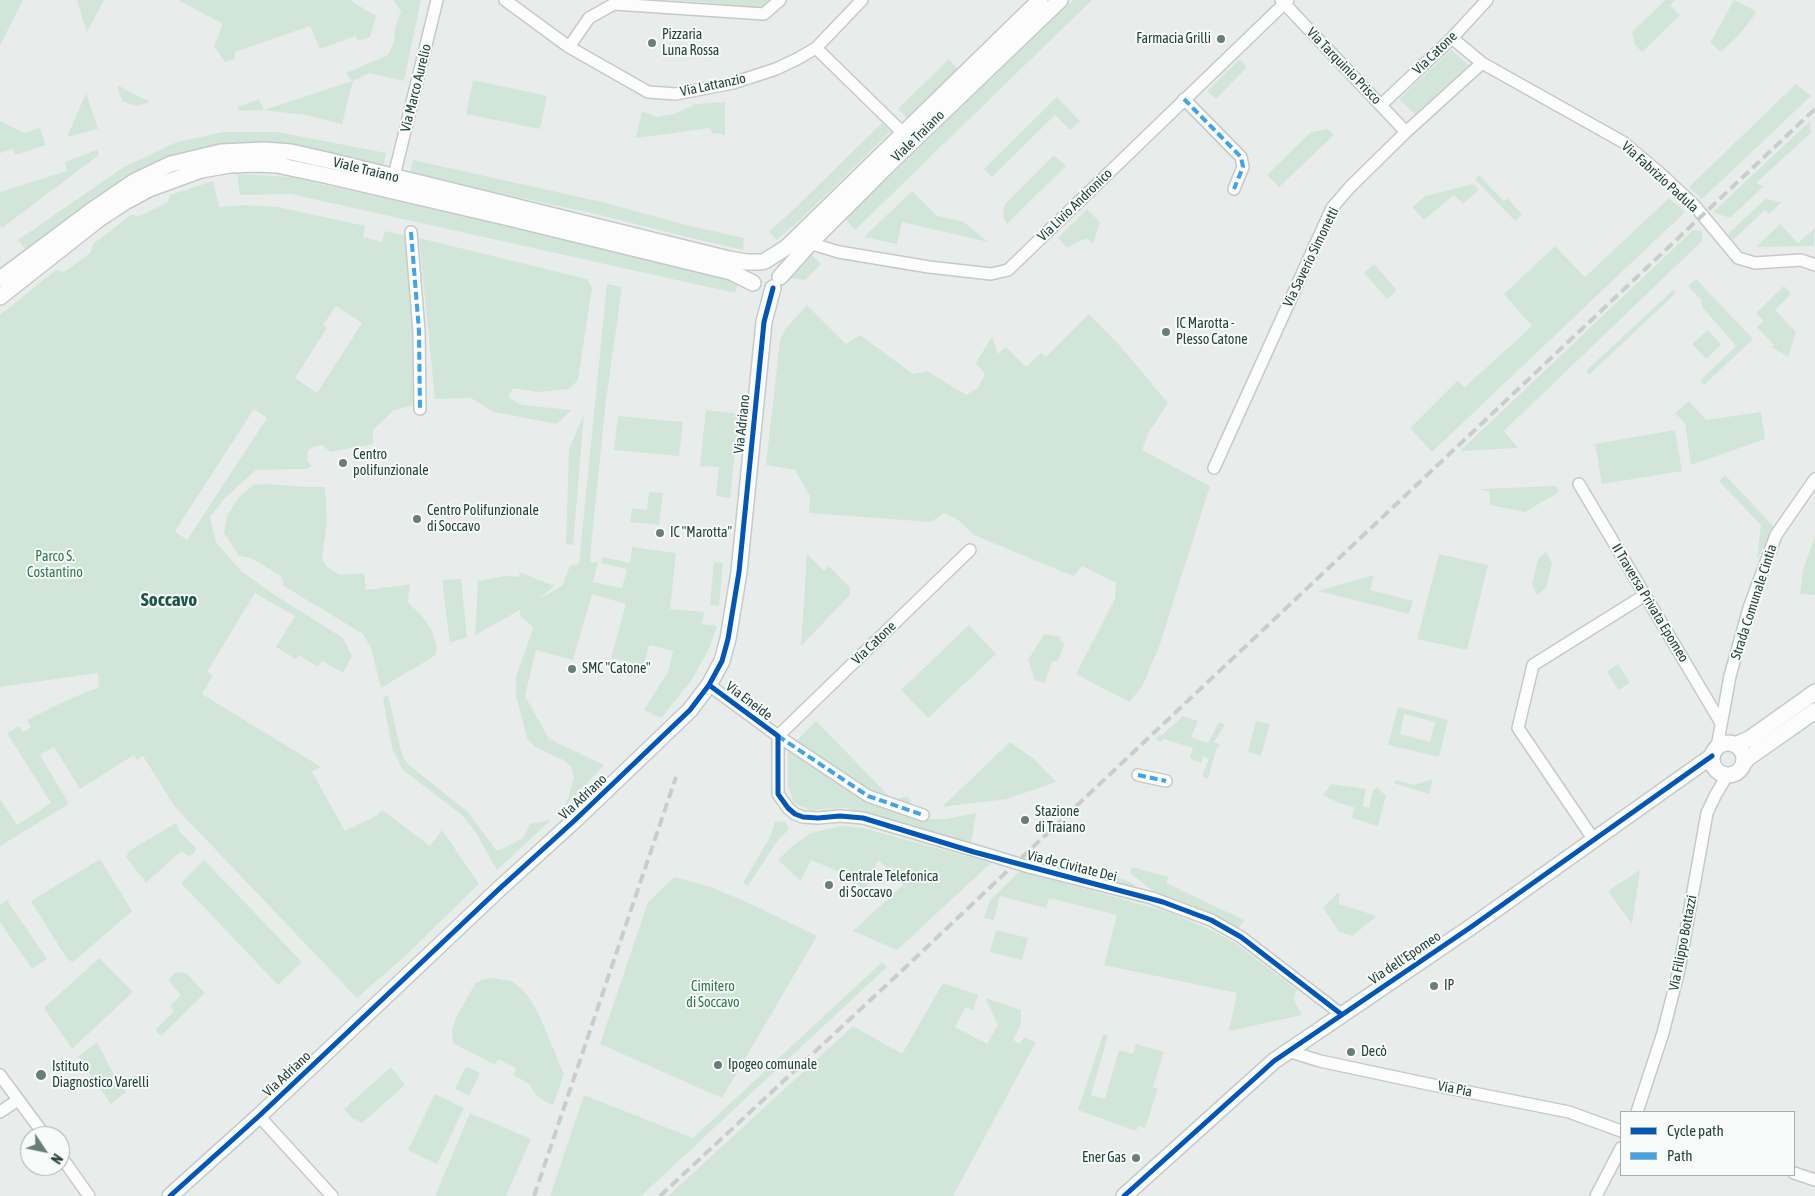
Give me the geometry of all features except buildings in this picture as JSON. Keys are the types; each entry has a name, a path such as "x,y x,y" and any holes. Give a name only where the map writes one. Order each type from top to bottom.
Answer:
{"main road":[{"name":"Viale Traiano","path":"777,282 809,244 908,137 1040,0"},
{"name":"Viale Traiano","path":"0,297 99,219 125,202 150,189 201,170 230,165 277,165 393,183 729,259 746,262 763,261 787,247 1060,0"},
{"name":"Viale Traiano","path":"0,279 84,216 135,181 171,164 220,152 264,150 291,152 393,183 731,272 755,285"},
{"path":"763,261 775,264 780,272 777,282 764,290 755,285 751,278 752,270 763,261"},
{"name":"Via Adriano","path":"764,322 777,282"},
{"name":"Via Adriano","path":"170,1196 259,1116 662,737 690,710 709,685 722,662 728,640 739,572 764,322 762,304 755,285"},
{"name":"Via dell'Epomeo","path":"1124,1196 1267,1067 1682,778 1722,746 1749,739 1815,692"},
{"path":"1743,764 1743,754 1722,746 1714,766 1724,773 1736,772 1743,764 1748,758 1815,711"},
{"name":"Via dell'Epomeo","path":"1682,778 1701,773 1724,773"}],"street":[{"name":"Via Marco Aurelio","path":"393,183 437,0"},
{"name":"Via Lattanzio","path":"505,0 569,47 648,92 676,94 733,83 768,72 797,59 816,48 862,0"},
{"path":"569,47 588,18 614,4 764,14 780,0"},
{"name":"Via Catone","path":"1381,105 1452,38 1487,0"},
{"name":"Via Livio Andronico","path":"809,244 840,252 929,267 991,274 1008,270 1284,1"},
{"name":"Via Tarquinio Prisco","path":"1284,1 1406,132"},
{"name":"Via Fabrizio Padula","path":"1452,38 1482,63 1623,142 1694,205 1738,258 1755,263 1801,260 1815,265"},
{"path":"816,48 908,137"},
{"name":"Via Saverio Simonetti","path":"1214,468 1332,208 1350,187 1406,132 1482,63"},
{"path":"1184,99 1242,157 1243,167 1234,189"},
{"path":"411,232 420,331 420,409"},
{"name":"Strada Comunale Cintia","path":"1722,746 1721,723 1730,676 1749,608 1776,535 1815,479"},
{"name":"II Traversa Privata Epomeo","path":"1579,484 1721,723"},
{"name":"Via Catone","path":"778,736 970,550"},
{"path":"1594,840 1518,728 1533,665 1645,595"},
{"name":"Via Eneide","path":"709,685 778,736 778,794"},
{"path":"778,736 868,796 923,815"},
{"name":"Via Filippo Bottazzi","path":"1637,1111 1663,1033 1679,970 1706,813 1724,773"},
{"path":"1138,774 1166,781"},
{"name":"Via de Civitate Dei","path":"778,794 788,808 795,814 803,817 840,816 863,818 1029,867 1152,898 1211,920 1241,938 1342,1014"},
{"name":"Via Pia","path":"1288,1052 1428,1084 1569,1112 1620,1131"},
{"path":"0,1075 38,1126"},
{"path":"0,1112 18,1100"},
{"path":"259,1116 332,1196"},
{"path":"1596,1196 1620,1150"},
{"path":"70,1169 89,1196"},
{"path":"1795,1173 1815,1180"}],"green space":[{"path":"0,0 23,0 0,45"},
{"path":"77,0 104,0 87,32 83,20"},
{"path":"178,0 350,0 376,16 370,37 358,41 355,36 320,49 310,26 235,52 235,59 225,62 214,46 223,24"},
{"path":"394,0 421,0 404,81 369,73 353,81 342,124 306,115 263,110 239,111 237,107 259,99 264,110 352,81 346,73 388,55 394,42 395,28 401,12"},
{"path":"663,0 773,0 767,5 751,9 701,2"},
{"path":"1073,0 1092,0 855,230 845,219"},
{"path":"1665,0 1675,0 1670,6 1680,15 1642,52 1635,45 1632,32"},
{"path":"1734,0 1757,12 1738,36 1721,52 1710,43"},
{"path":"1451,50 1469,65 1415,114 1399,99"},
{"path":"949,59 958,69 907,118 898,109"},
{"path":"1240,59 1247,67 1216,99 1207,91"},
{"path":"473,80 547,96 540,129 466,114"},
{"path":"1796,84 1811,96 1702,199 1689,187"},
{"path":"117,85 150,102 137,106 122,101"},
{"path":"86,93 98,129 67,137"},
{"path":"1057,97 1080,121 1070,130 1055,115 992,177 984,169"},
{"path":"725,102 725,136 719,133 713,134 710,128 636,138 642,111 656,117 674,114 696,104"},
{"path":"0,121 24,133 40,128 46,145 15,155 13,149 0,153"},
{"path":"1810,121 1811,133 1756,183 1764,186 1730,218 1713,212"},
{"path":"882,123 891,131 798,222 776,240 769,231"},
{"path":"1328,129 1334,135 1279,187 1267,175 1311,132"},
{"path":"224,132 278,132 386,153 383,167 303,148 183,154 26,250 18,240 124,167 177,142"},
{"path":"97,150 99,155 2,228 0,226 0,192 67,171 65,162"},
{"path":"1054,155 1066,166 1007,224 1003,217 1004,205"},
{"path":"413,160 602,202 686,225 744,238 743,250 600,215 410,174"},
{"path":"237,174 290,177 739,279 735,293 291,194 240,195"},
{"path":"1479,175 1504,201 1507,198 1522,214 1515,221 1475,179"},
{"name":"Parco S. Costantino","path":"213,181 219,207 244,205 278,207 365,226 363,237 382,242 385,231 407,236 417,385 415,405 394,410 373,430 373,444 330,452 323,445 316,446 308,450 307,460 312,466 306,469 256,470 225,498 210,517 216,542 241,571 343,638 352,656 343,673 322,661 318,667 299,655 296,659 276,647 295,616 255,593 207,672 213,675 202,694 321,767 312,772 345,831 378,815 382,810 430,846 442,830 479,884 402,959 357,998 175,807 143,756 137,760 134,755 80,789 54,747 40,755 69,804 0,846 0,799 17,825 51,803 7,733 19,726 23,732 31,727 27,720 99,687 98,673 0,687 0,315 56,270 64,272 90,253 93,244 131,215 139,216 167,203 170,195","holes":["336,306 362,323 317,393 295,378 327,328 323,325","254,409 267,418 187,540 175,531"]},
{"path":"1473,184 1479,190 1463,204 1454,195 1424,220 1412,207 1425,196"},
{"path":"912,191 937,216 964,222 988,242 902,222 897,244 864,237"},
{"path":"1669,198 1685,212 1432,452 1410,428 1457,381 1465,387 1532,326 1504,294 1555,246 1585,277"},
{"path":"1765,199 1782,202 1769,214 1765,210 1733,240 1728,234"},
{"path":"1087,209 1100,222 1093,244 1086,238 1067,248 1058,238"},
{"path":"1780,224 1798,243 1814,229 1814,246 1756,247"},
{"path":"1693,230 1702,231 1702,241 1504,431 1518,448 1460,451"},
{"path":"419,238 587,279 592,288 578,380 569,389 537,392 513,388 508,397 522,405 571,410 557,424 494,412 471,398 435,399"},
{"path":"810,253 821,264 805,280 788,278"},
{"path":"1374,264 1397,290 1387,299 1364,273"},
{"path":"1696,279 1753,339 1704,385 1700,381 1736,346 1702,307 1701,300 1688,286"},
{"path":"607,284 622,287 606,400 591,547 590,563 598,562 593,582 622,588 627,569 601,563 602,557 630,563 632,547 676,553 670,609 704,612 702,624 717,626 709,649 691,681 661,718 644,710 668,672 673,651 649,645 644,666 611,658 626,604 592,594 573,660 536,650 525,696 549,739 604,765 562,809 568,799 574,777 571,767 565,761 534,746 527,738 516,695 516,676 533,629 520,616 520,610 475,635 478,581 505,576 520,577 519,572 554,586 539,599 562,586 570,566 579,564"},
{"path":"1784,286 1791,294 1775,310 1796,332 1788,357 1772,347 1774,345 1757,327 1764,321 1756,313"},
{"path":"1673,290 1676,293 1589,375 1586,371"},
{"path":"807,305 846,344 860,335 913,374 927,371 966,395 978,388 985,374 976,363 992,336 998,354 1006,347 1026,367 1041,353 1046,357 1089,314 1121,347 1168,403 1149,432 1142,450 1210,486 1159,647 1142,687 1129,702 1076,674 1115,599 1116,583 1082,566 1073,576 974,535 957,519 944,513 931,522 809,513 810,496 795,470 766,465 780,340 786,328"},
{"path":"1708,330 1721,345 1706,359 1692,344"},
{"path":"1689,401 1706,420 1761,412 1765,439 1691,465 1685,423 1675,413"},
{"path":"706,410 739,414 730,498 716,496 719,467 700,466"},
{"path":"584,414 573,545 566,544 569,449"},
{"path":"618,416 683,422 679,456 614,450"},
{"path":"1675,430 1682,471 1602,484 1595,444"},
{"path":"1725,475 1774,527 1757,560 1761,525 1719,481"},
{"path":"253,485 325,487 327,522 322,557 326,566 340,575 364,573 366,590 410,584 408,602 422,616 431,629 437,646 436,655 381,688 371,648 363,634 284,586 281,576 251,558 239,556 224,533 227,516 238,498"},
{"path":"1556,486 1559,492 1525,512 1490,505 1490,492 1480,489"},
{"path":"649,492 663,493 659,525 630,522 632,508 647,510"},
{"path":"1815,536 1815,595 1800,594 1803,570"},
{"path":"1546,552 1552,563 1546,588 1537,595 1532,584 1538,559"},
{"path":"807,554 824,571 829,566 850,588 850,595 801,646"},
{"path":"1439,554 1488,565 1467,650 1417,639"},
{"path":"714,562 723,563 719,606 710,605"},
{"path":"1374,575 1370,590 1413,601 1409,614 1318,591"},
{"path":"461,579 467,637 450,643 443,580"},
{"path":"969,625 996,654 928,718 901,690"},
{"path":"1044,634 1061,637 1060,641 1065,643 1058,661 1052,661 1045,683 1035,680 1028,660"},
{"path":"1618,664 1630,683 1618,690 1607,671"},
{"path":"388,695 404,759 468,812 496,850 500,850 523,838 530,824 551,820 497,870 476,833 463,816 402,769 392,748 383,698"},
{"path":"1398,707 1448,720 1439,757 1388,745","holes":["1404,714 1435,722 1430,742 1400,734"]},
{"path":"1183,716 1198,721 1191,737 1208,743 1219,722 1225,725 1214,742 1220,745 1216,750 1208,779 1202,776 1209,759 1203,756 1201,763 1190,758 1193,748 1163,739 1162,742 1155,739"},
{"path":"816,721 893,800 907,796 915,808 885,799 839,772 795,742"},
{"path":"1256,721 1270,724 1261,756 1248,752"},
{"path":"1010,742 1035,760 1056,782 1007,799 942,807"},
{"path":"788,751 865,800 922,819 946,819 976,813 971,844 846,808 810,810 794,803 788,785"},
{"path":"1433,779 1429,794 1393,783 1397,780 1413,785"},
{"path":"1331,784 1366,789 1363,806 1369,808 1373,790 1377,787 1386,796 1378,826 1352,818 1354,807 1339,803 1323,795"},
{"path":"785,821 789,829 778,840 748,886 743,883 771,835 775,822"},
{"path":"176,823 180,832 197,849 190,857 181,851 146,883 126,857 129,851"},
{"path":"841,826 863,828 991,863 897,950 853,931 904,884 878,860 866,889 848,881 849,876 811,860 801,881 778,860 791,847 811,833"},
{"path":"100,859 132,911 73,962 67,959 31,901"},
{"path":"204,860 302,962 278,985 181,883"},
{"path":"1092,866 1134,884 1137,891 1063,870"},
{"path":"1132,867 1169,877 1166,883 1244,920 1237,931 1165,900 1130,873"},
{"path":"1640,870 1632,924 1608,891"},
{"path":"1020,871 1172,913 1215,932 1235,943 1297,990 1293,999 1302,1015 1229,1031 1237,993 1104,965 1117,915 1049,898 1046,908 1000,896 994,920 984,918 990,900"},
{"name":"Cimitero di Soccavo","path":"674,877 708,886 749,903 817,936 722,1098 600,1044 648,902"},
{"path":"1339,892 1339,904 1377,916 1352,936 1338,931 1323,907"},
{"path":"7,900 47,959 32,969 0,922 0,905"},
{"path":"996,930 1028,938 1022,960 990,952"},
{"path":"99,958 133,992 72,1049 44,1008"},
{"path":"882,962 887,967 641,1196 550,1196 584,1095 693,1138"},
{"path":"176,972 186,973 205,993 161,1036 155,1030 174,1011 170,1006 181,995 168,980"},
{"path":"493,978 512,981 521,988 539,1015 564,1074 553,1105 536,1095 528,1083 513,1075 516,1068 498,1059 495,1065 453,1043 452,1029 475,984 484,979"},
{"path":"943,983 978,995 973,1011 966,1007 955,1027 987,1044 998,1025 985,998 1021,1010 1021,1024 1013,1040 1020,1044 1024,1037 1036,1042 953,1196 668,1196 853,1026 902,1054"},
{"path":"1103,1034 1108,1035 1091,1095 1105,1099 1119,1050 1133,1054 1136,1044 1164,1052 1153,1087 1158,1089 1145,1128 1138,1126 1136,1131 1078,1110"},
{"path":"97,1042 112,1071 126,1092 111,1104 78,1057"},
{"path":"466,1066 480,1073 469,1096 455,1089"},
{"path":"391,1067 405,1085 362,1123 351,1117 344,1109"},
{"path":"435,1094 464,1108 437,1164 408,1150"},
{"path":"470,1113 531,1139 506,1196 435,1196"}],"railway":[{"path":"660,1196 893,979 1815,109"},
{"path":"534,1196 676,777"}],"marked path":[{"path":"1184,99 1241,157 1243,167 1234,189"},
{"path":"411,232 419,331 420,409"},
{"path":"778,736 868,796 923,815"},
{"path":"1138,775 1166,781"}],"cycle path":[{"path":"170,1196 259,1116 498,890 574,821 690,710 709,685 722,661 728,639 739,572 764,322 773,288"},
{"path":"709,685 778,736 778,794 795,814 803,817 818,818 840,816 863,818 974,852 1163,902 1211,920 1241,937 1341,1014"},
{"path":"1124,1196 1274,1061 1471,927 1712,756"}],"place":[{"name":"Farmacia Grilli","path":"1221,39"},
{"name":"Pizzaria Luna Rossa","path":"652,43"},
{"name":"IC Marotta - Plesso Catone","path":"1166,332"},
{"name":"Centro polifunzionale","path":"343,463"},
{"name":"Centro Polifunzionale di Soccavo","path":"417,519"},
{"name":"IC \"Marotta\"","path":"660,533"},
{"name":"SMC \"Catone\"","path":"572,669"},
{"name":"Stazione di Traiano","path":"1025,820"},
{"name":"Centrale Telefonica di Soccavo","path":"829,885"},
{"name":"IP","path":"1434,986"},
{"name":"Decò","path":"1351,1052"},
{"name":"Ipogeo comunale","path":"718,1065"},
{"name":"Istituto Diagnostico Varelli","path":"41,1075"},
{"name":"Ener Gas","path":"1136,1158"}],"district":[{"name":"Soccavo","path":"169,600"}]}
